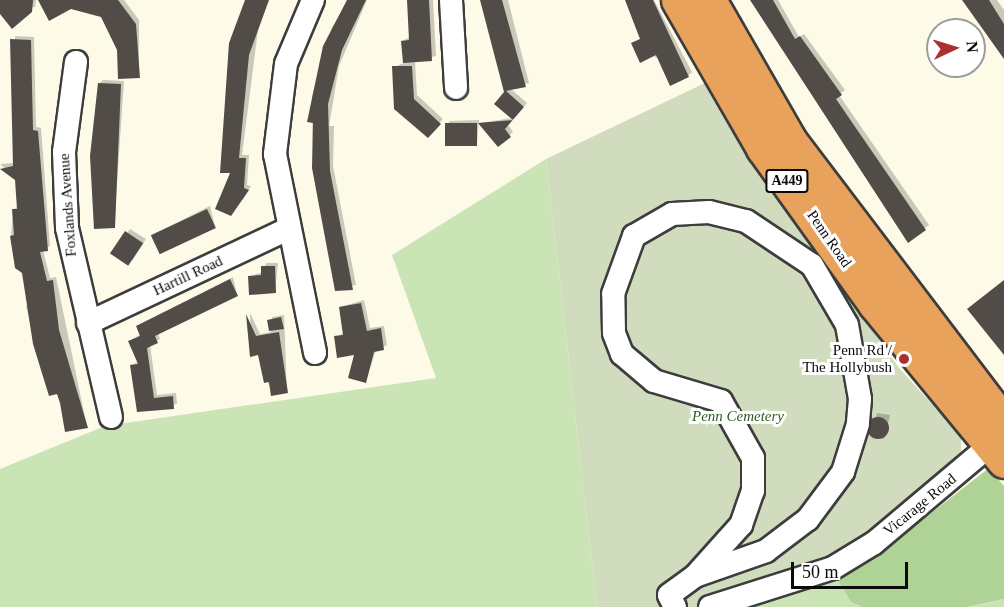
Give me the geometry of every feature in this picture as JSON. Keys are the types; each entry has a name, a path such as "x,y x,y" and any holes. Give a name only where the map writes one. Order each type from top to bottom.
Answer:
{"highway":[{"name":"Penn Road","path":"678,0 764,148 875,304 1001,441"},
{"name":"Penn Road","path":"709,0 790,141 1001,441"}],"street":[{"path":"313,0 286,64 276,123 275,154 288,229 315,353"},
{"path":"451,0 456,88"},
{"name":"Foxlands Avenue","path":"76,62 64,192 73,269 111,417"},
{"path":"675,607 669,595 695,576 741,525 753,491 753,458 722,401 654,381 622,354 614,333 613,294 634,236 672,214 709,212 746,221 812,265 847,325 859,407 843,472 808,519 766,551 695,576"},
{"name":"Hartill Road","path":"88,323 288,229"},
{"name":"Vicarage Road","path":"710,607 833,568 874,543 1001,441"}],"green space":[{"name":"Penn Cemetery","path":"707,82 766,178 899,368 961,436 961,458 831,564 705,607 597,607 546,159"},
{"path":"546,159 597,607 0,607 0,469 105,426 436,378 392,255"},
{"path":"989,468 1004,486 1004,599 966,607 862,607 851,602 836,578 893,543"},
{"path":"836,578 851,602 862,607 742,607"},
{"path":"1004,599 1004,607 966,607"}],"building":[{"path":"0,0 33,0 32,12 12,29 0,14"},
{"path":"38,0 118,0 136,24 140,78 118,79 117,50 101,17 71,9 49,21"},
{"path":"245,0 269,0 249,55 239,158 246,158 244,188 249,190 231,216 215,209 230,173 220,173 229,43"},
{"path":"347,0 366,0 342,50 328,104 330,171 353,290 335,291 312,168 313,123 307,122 323,46"},
{"path":"407,0 429,0 432,61 403,63 401,41 409,40"},
{"path":"480,0 502,0 526,87 506,91 524,107 513,120 494,104 504,92"},
{"path":"625,0 653,0 689,77 670,86 656,55 640,63 631,43 640,39"},
{"path":"750,0 773,0 795,39 800,36 842,95 836,99 926,230 908,243"},
{"path":"962,0 989,0 1004,24 1004,59 986,34 986,18 975,18"},
{"path":"10,39 31,40 33,130 38,131 48,251 40,252 47,281 53,280 59,330 88,428 65,432 57,394 49,396 33,344 22,273 15,268 10,236 14,235 12,209 17,209 15,180 0,169 13,166"},
{"path":"392,66 412,66 414,99 441,124 428,138 394,109"},
{"path":"98,83 121,84 115,228 94,229 90,156"},
{"path":"513,120 505,129 511,137 498,147 478,123"},
{"path":"445,123 477,123 477,146 445,146"},
{"path":"207,209 216,228 160,254 151,235"},
{"path":"125,231 143,243 128,266 110,253"},
{"path":"261,266 275,266 276,293 249,295 248,276 261,275"},
{"path":"230,279 238,296 155,336 158,343 147,348 154,398 173,396 174,409 137,412 130,365 138,364 128,341 140,336 136,326"},
{"path":"1004,280 1004,355 967,309"},
{"path":"361,303 367,331 381,328 384,350 374,352 366,383 348,378 354,355 337,358 334,336 343,335 339,307"},
{"path":"246,314 256,336 279,332 288,393 271,396 269,382 264,383 258,355 250,357"},
{"path":"281,317 284,329 269,331 267,320"},
{"path":"878,417 888,424 889,428 882,438 878,439 868,432 867,428 874,418"}],"place":[{"name":"Penn Rd / The Hollybush","path":"904,359"}]}
